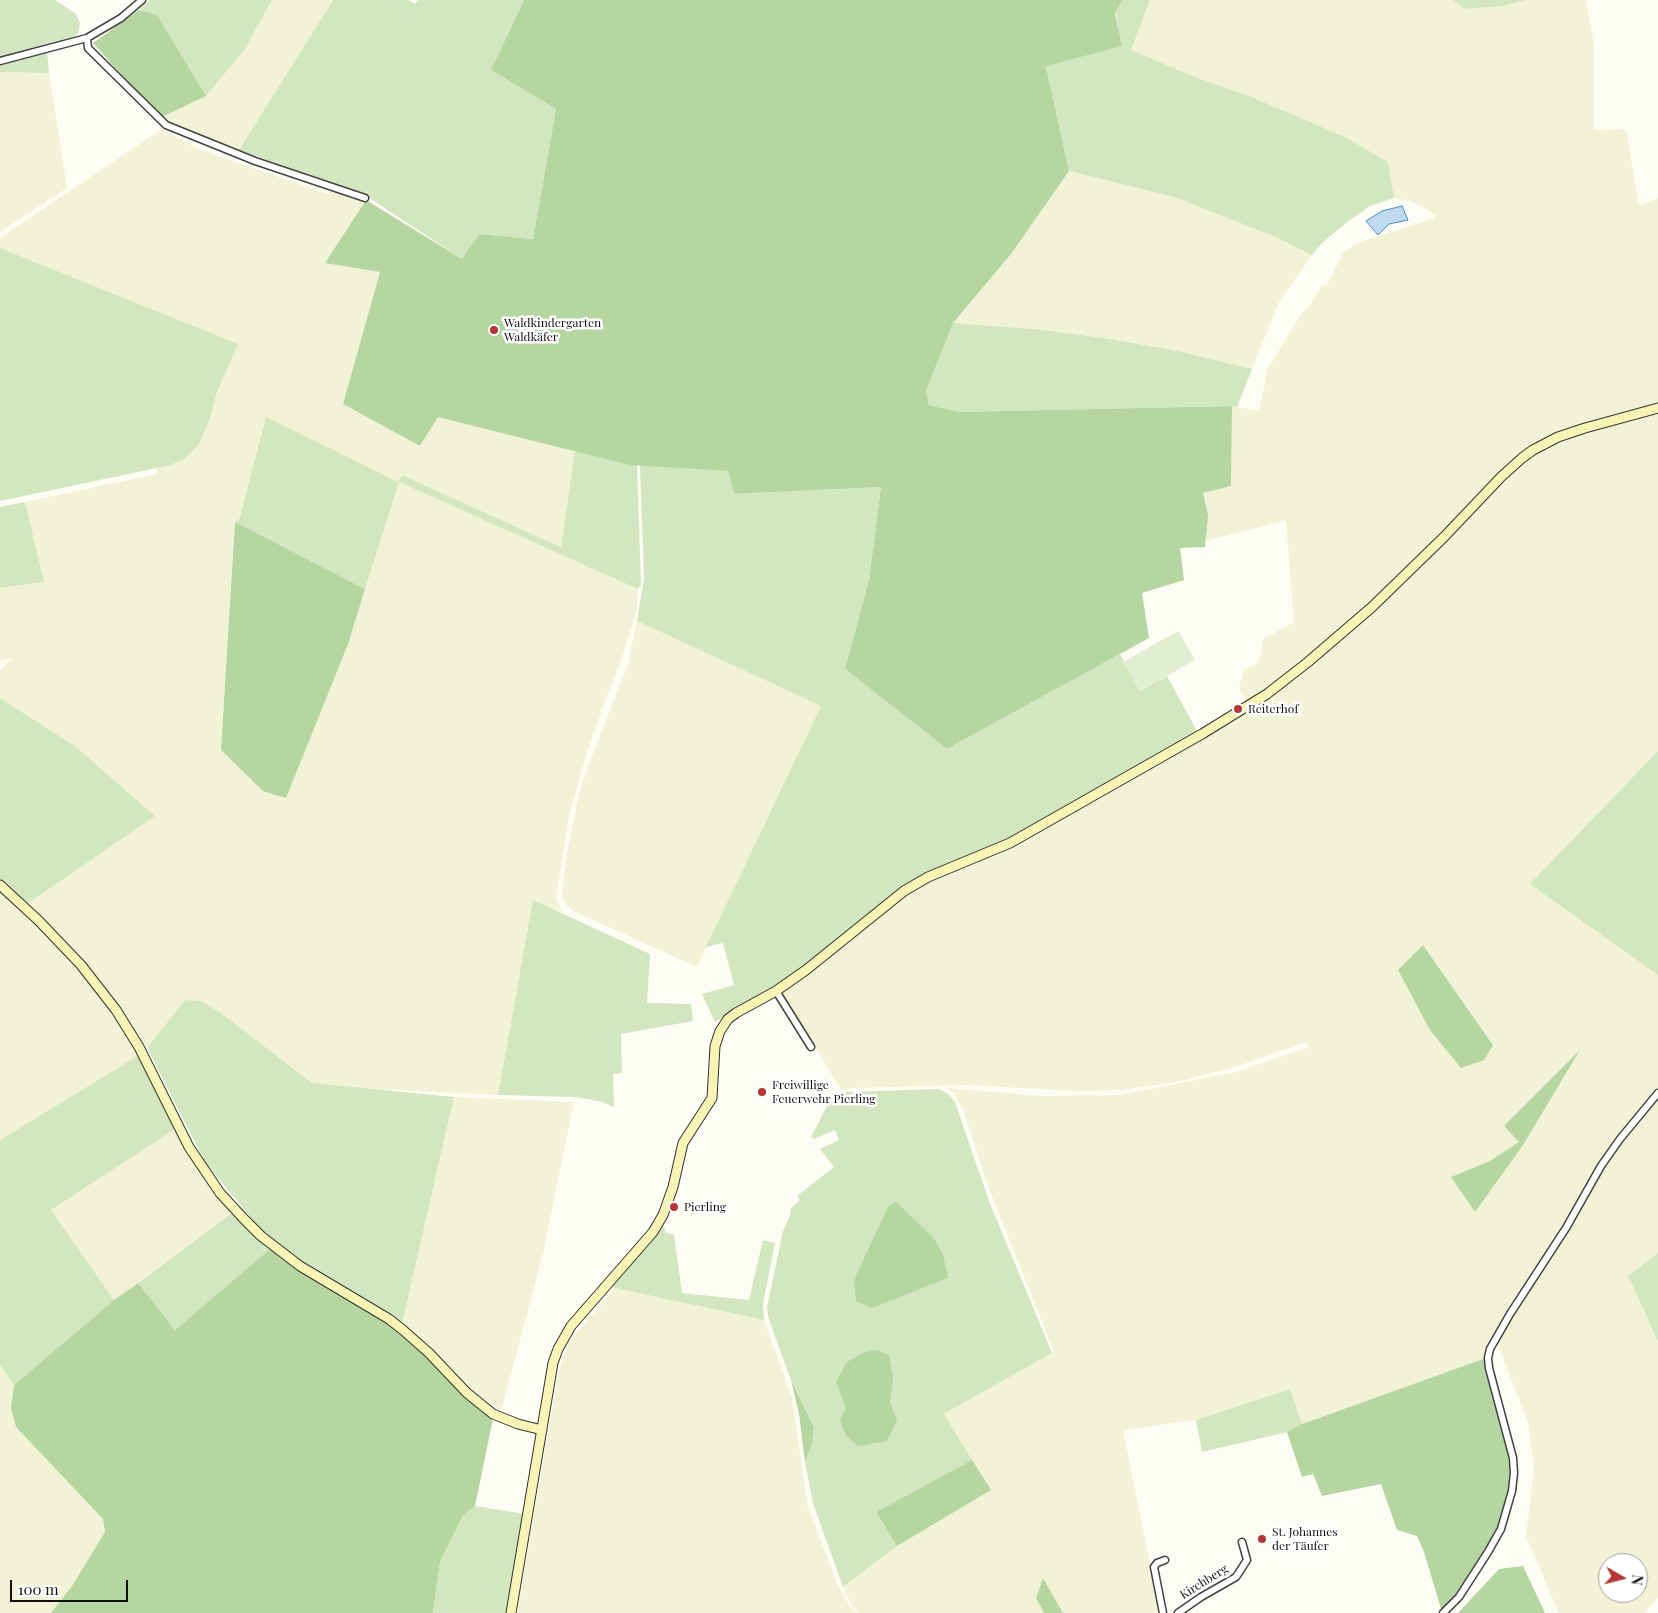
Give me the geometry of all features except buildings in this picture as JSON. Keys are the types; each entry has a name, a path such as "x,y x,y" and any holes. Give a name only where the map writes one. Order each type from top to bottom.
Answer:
{"main road":[{"path":"511,1613 553,1363 563,1338 571,1326 653,1232 668,1205 683,1143 712,1098 715,1046 720,1031 728,1019 776,991 806,970 904,891 928,877 1010,843 1202,734 1267,694 1308,662 1372,607 1444,537 1506,472 1533,450 1558,437 1658,408"},
{"path":"0,885 38,920 74,958 116,1010 139,1047 189,1147 220,1193 244,1219 300,1266 389,1319 429,1353 467,1393 493,1414 518,1424 542,1430"}],"street":[{"path":"0,61 87,38 121,18 142,0"},
{"path":"87,38 88,48 166,125 186,135 255,161 365,198"},
{"path":"776,991 811,1047"},
{"path":"1443,1613 1459,1597 1488,1552 1501,1528 1512,1491 1513,1458 1489,1368 1488,1358 1490,1349 1510,1314 1566,1228 1601,1166 1620,1139 1658,1093"},
{"name":"Kirchberg","path":"1178,1613 1236,1577 1247,1560 1242,1542"},
{"name":"Kirchberg","path":"1163,1613 1154,1568 1156,1562 1165,1560"}],"green space":[{"path":"0,0 55,0 76,14 80,23 78,34 0,56"},
{"path":"149,0 272,0 245,49 206,96 157,15 139,10"},
{"path":"272,0 333,0 239,150 160,118 206,96 245,49"},
{"path":"333,0 408,0 415,4 418,0 524,0 491,70 556,109 533,239 479,234 462,259 368,197 239,150"},
{"path":"524,0 1122,0 1115,14 1122,46 1046,66 1069,171 1011,254 953,323 926,391 929,405 958,412 1232,406 1231,486 1203,493 1208,515 1205,547 1180,548 1184,580 1142,593 1149,638 947,749 845,669 869,580 881,487 734,494 728,471 630,465 438,417 420,446 343,404 380,272 325,263 366,200 462,259 479,234 533,239 556,109 491,70"},
{"path":"1122,0 1150,0 1131,50 1195,77 1249,96 1345,137 1388,162 1394,198 1370,206 1322,243 1312,255 1276,237 1174,197 1069,171 1046,65 1121,46 1116,13"},
{"path":"1150,0 1453,0 1465,9 1503,6 1526,0 1586,0 1594,45 1594,130 1626,129 1639,206 1658,198 1658,404 1539,442 1513,459 1428,547 1354,617 1272,685 1249,700 1241,694 1239,688 1244,670 1259,662 1263,639 1294,622 1286,520 1205,541 1208,515 1203,493 1231,486 1232,406 1259,411 1268,368 1321,286 1327,285 1344,252 1360,242 1433,219 1436,215 1413,202 1394,198 1388,162 1345,137 1249,96 1195,77 1131,50"},
{"path":"1453,0 1526,0 1503,6 1465,9"},
{"path":"139,10 157,15 206,96 160,118 93,43"},
{"path":"47,52 49,73 0,72 0,64"},
{"path":"0,72 49,73 67,188 0,232"},
{"path":"162,129 199,149 327,194 334,189 366,200 325,263 380,272 343,404 420,446 438,417 575,451 562,547 402,475 399,482 638,589 637,610 621,661 585,759 569,816 556,897 562,912 533,901 498,1095 352,1088 312,1083 221,1013 200,1001 185,1000 147,1048 114,999 92,972 27,904 155,816 76,747 0,698 0,671 12,658 0,660 0,588 43,582 25,502 157,474 157,468 171,465 186,458 199,444 210,419 217,392 237,345 0,248 0,238","holes":["398,482 348,643 286,797 221,750 235,522 240,518"]},
{"path":"1069,171 1174,197 1276,237 1312,255 1279,302 1252,369 1178,351 1104,338 1035,329 953,323 1011,254"},
{"path":"0,248 238,344 217,392 210,419 199,444 186,458 171,465 0,501"},
{"path":"953,323 1035,329 1104,338 1178,351 1252,369 1237,407 958,412 929,405 926,391"},
{"path":"1658,411 1658,751 1531,884 1658,975 1658,1091 1618,1138 1486,1358 1302,1424 1289,1389 1196,1420 1123,1430 1160,1613 1063,1613 1043,1578 1036,1598 1044,1613 859,1613 852,1606 843,1587 897,1546 944,1414 1054,1352 986,1181 964,1112 955,1095 948,1088 1043,1096 1120,1095 1236,1072 1309,1047 1306,1042 1229,1069 1170,1083 1122,1090 1075,1091 966,1085 853,1088 841,1090 782,992 894,903 911,892 932,880 1020,843 1269,699 1274,703 1273,696 1330,648 1512,468 1538,449 1561,438","holes":["1424,946 1493,1044 1398,970","1579,1052 1523,1145 1474,1211 1451,1177 1490,1161 1519,1142 1504,1126"]},
{"path":"266,417 398,482 402,475 561,547 575,451 637,465 641,585 638,589 399,482 365,589 235,522 240,518"},
{"path":"640,465 728,471 734,494 881,487 869,580 845,669 947,749 1120,654 1140,691 1167,676 1197,731 1008,840 924,875 804,967 775,987 715,1022 702,994 734,985 723,943 706,947 821,706 637,621 644,578"},
{"path":"25,502 44,582 0,588 0,507"},
{"path":"235,522 365,589 348,644 286,798 263,791 221,750"},
{"path":"637,621 821,706 697,967 575,912 567,906 562,896 566,859 579,794 628,664"},
{"path":"1178,631 1195,660 1140,691 1123,662"},
{"path":"0,698 76,747 155,816 27,904 0,880"},
{"path":"1658,751 1658,975 1530,884"},
{"path":"0,889 24,911 86,976 105,1001 139,1055 0,1140"},
{"path":"533,900 650,954 647,1003 691,1004 693,1021 621,1034 622,1073 613,1074 614,1107 599,1101 574,1097 498,1095"},
{"path":"1423,945 1493,1045 1484,1060 1461,1068 1430,1030 1398,970"},
{"path":"185,1000 201,1001 221,1013 312,1083 454,1097 402,1324 287,1253 257,1225 205,1162 147,1048"},
{"path":"1580,1050 1523,1145 1475,1212 1451,1177 1490,1161 1519,1142 1504,1126"},
{"path":"139,1055 175,1129 51,1210 114,1300 14,1385 0,1365 0,1140"},
{"path":"939,1089 948,1094 955,1102 989,1201 1052,1353 944,1414 972,1460 876,1512 897,1546 843,1587 813,1503 805,1462 812,1444 814,1426 791,1380 769,1320 767,1307 783,1231 790,1216 791,1208 800,1200 797,1196 834,1167 820,1149 839,1140 835,1130 814,1139 811,1137 828,1104 847,1092"},
{"path":"1658,1095 1658,1253 1628,1276 1658,1341 1658,1598 1644,1613 1559,1613 1526,1536 1534,1470 1528,1422 1496,1340 1608,1158"},
{"path":"454,1097 574,1102 542,1258 501,1411 475,1393 427,1344 402,1324"},
{"path":"175,1129 233,1212 114,1300 51,1210"},
{"path":"896,1202 933,1237 943,1255 948,1278 872,1308 856,1301 854,1280 888,1207"},
{"path":"233,1212 271,1248 175,1330 138,1283"},
{"path":"663,1224 666,1233 674,1234 682,1293 749,1300 763,1240 775,1243 763,1304 764,1320 615,1288 612,1284"},
{"path":"271,1248 375,1314 417,1344 493,1419 475,1506 463,1515 440,1562 433,1613 51,1613 72,1586 105,1532 103,1519 16,1427 11,1408 14,1385 114,1300 138,1283 175,1330"},
{"path":"1658,1253 1658,1341 1628,1276"},
{"path":"615,1288 764,1320 792,1398 808,1507 837,1583 850,1607 856,1613 517,1613 558,1375 567,1346"},
{"path":"877,1350 889,1355 893,1378 890,1403 897,1420 887,1441 858,1446 846,1436 840,1419 846,1408 836,1382 847,1362 865,1352"},
{"path":"1486,1358 1511,1458 1511,1491 1499,1528 1458,1596 1442,1612 1424,1552 1417,1536 1397,1530 1381,1484 1322,1496 1313,1474 1302,1477 1287,1432 1302,1424"},
{"path":"0,1365 14,1385 11,1408 16,1427 103,1519 105,1532 72,1586 51,1613 0,1613"},
{"path":"791,1380 814,1427 812,1444 805,1462 799,1414"},
{"path":"1290,1389 1302,1424 1287,1432 1202,1452 1196,1420"},
{"path":"972,1460 991,1490 897,1546 876,1512"},
{"path":"475,1506 525,1514 508,1613 433,1613 440,1562 463,1515"},
{"path":"1523,1566 1545,1613 1458,1613 1499,1569"},
{"path":"1043,1578 1063,1613 1044,1613 1036,1598"}],"water":[{"path":"1402,206 1408,220 1389,224 1378,235 1366,221 1382,211"}],"place":[{"name":"Waldkindergarten Waldkäfer","path":"494,330"},
{"name":"Reiterhof","path":"1238,709"},
{"name":"Freiwillige Feuerwehr Pierling","path":"762,1092"},
{"name":"Pierling","path":"674,1207"},
{"name":"St. Johannes der Täufer","path":"1262,1539"}]}
